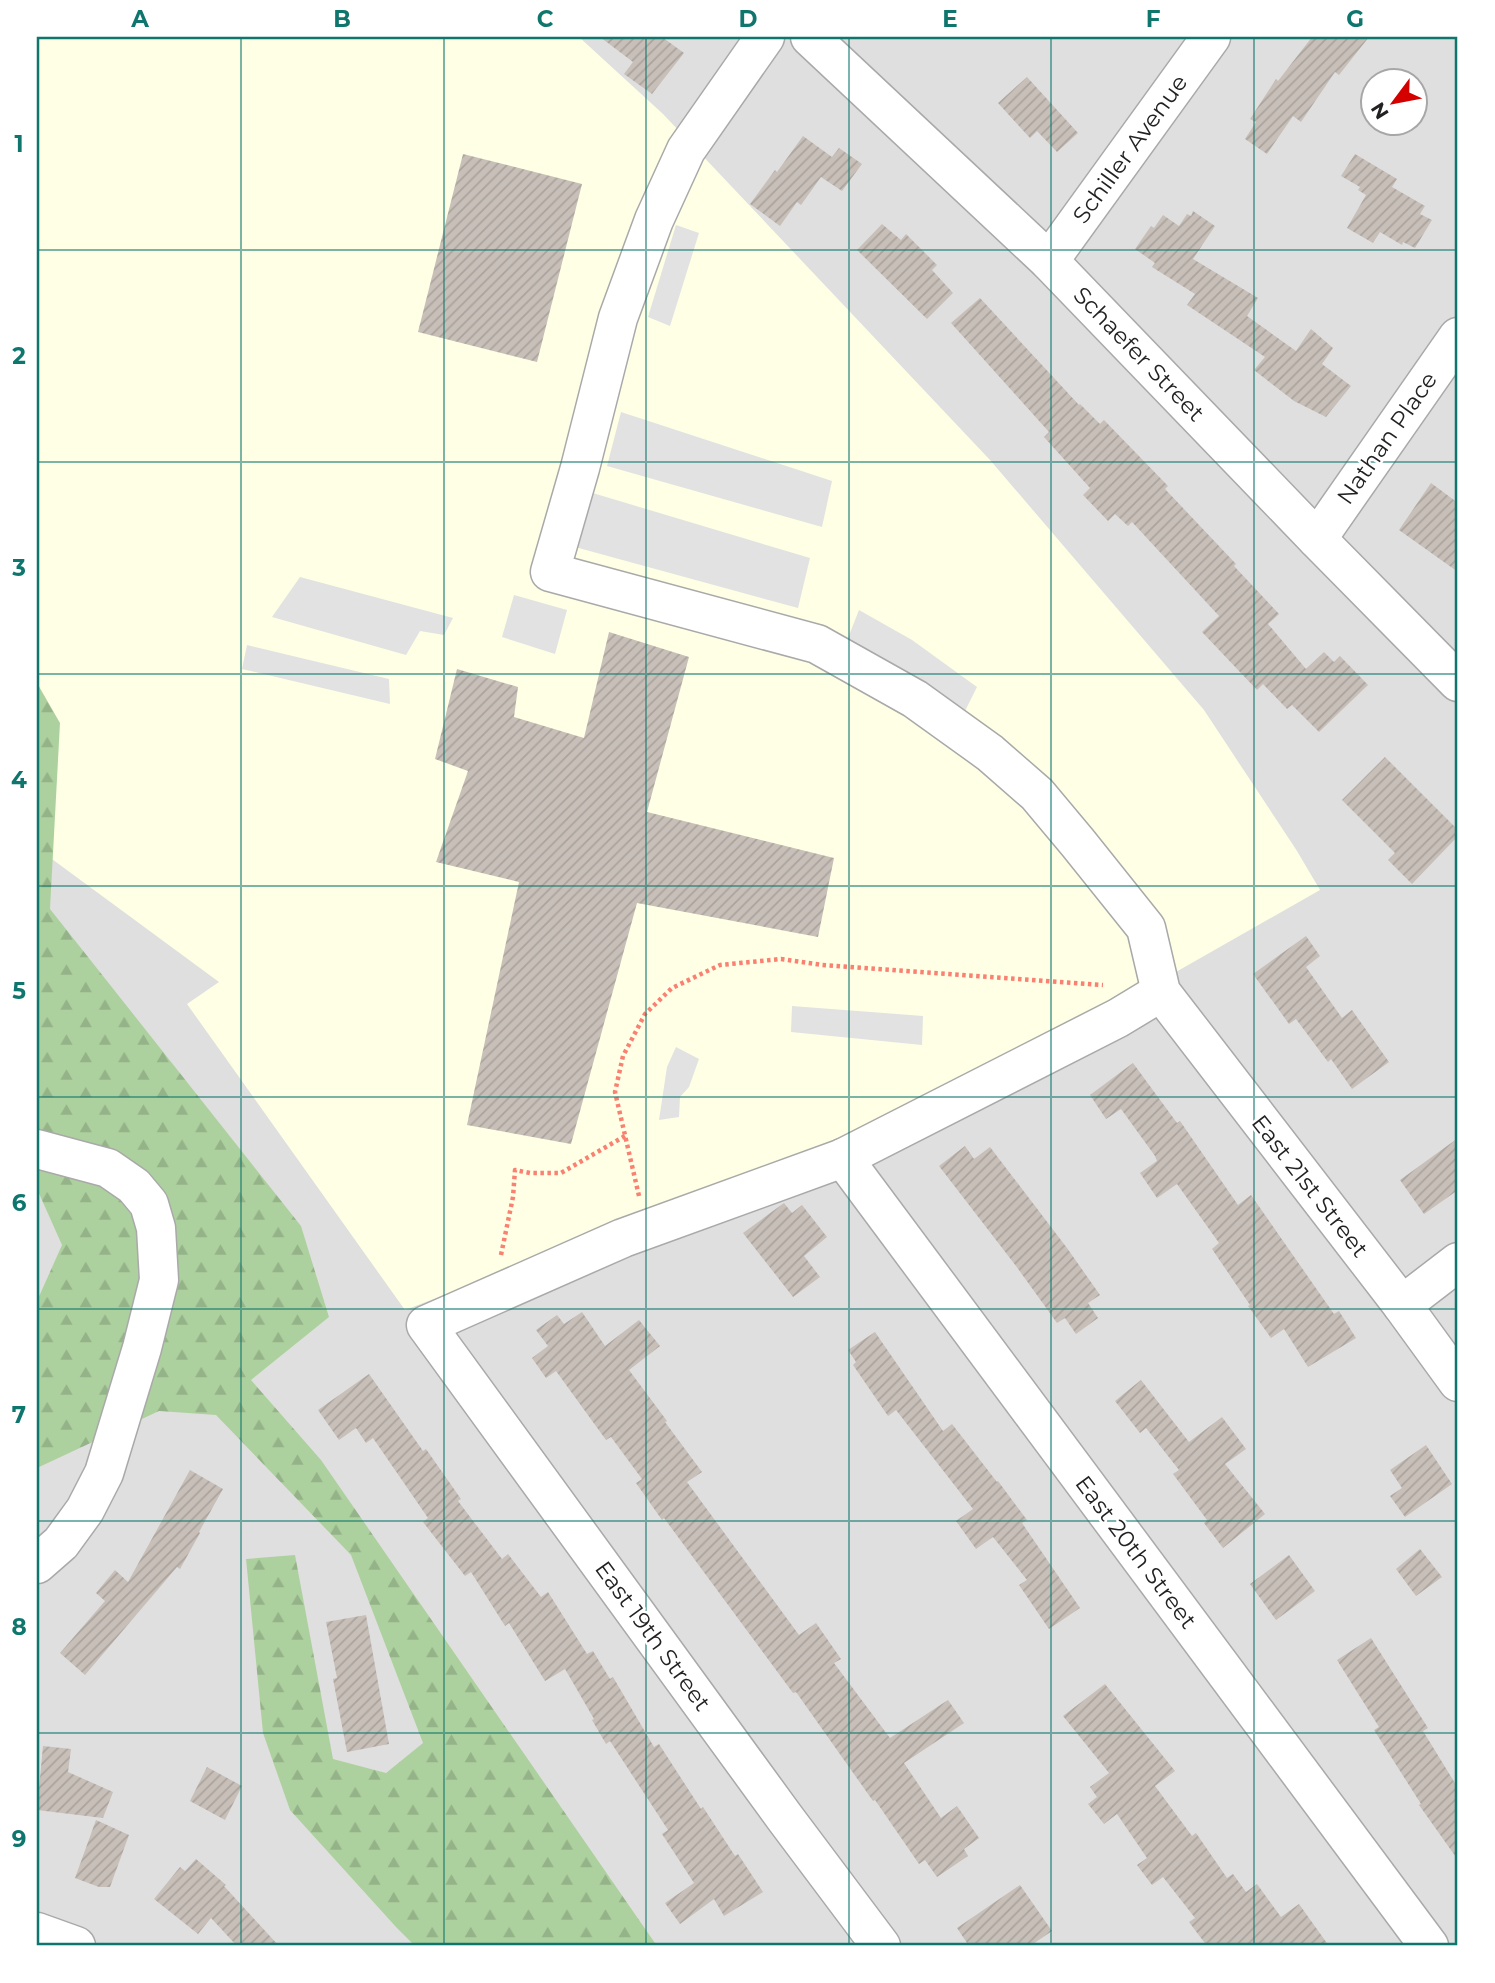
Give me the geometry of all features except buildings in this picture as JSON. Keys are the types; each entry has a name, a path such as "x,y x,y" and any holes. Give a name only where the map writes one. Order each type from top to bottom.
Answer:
{"street":[{"path":"765,37 686,150 654,220 618,318 550,572 817,644 915,699 990,753 1037,794 1146,928 1161,992 1118,1018 843,1157"},
{"name":"Schaefer Street","path":"810,37 1049,261 1458,682"},
{"name":"Schiller Avenue","path":"1049,261 1211,37"},
{"name":"Nathan Place","path":"1317,539 1458,337"},
{"name":"East 21st Street","path":"1161,992 1458,1382"},
{"path":"37,1149 108,1168 134,1186 149,1204 156,1228 159,1280 142,1348 104,1473 85,1510 61,1543 37,1564"},
{"name":"East 19th Street","path":"843,1157 623,1238 426,1325 881,1946"},
{"name":"East 20th Street","path":"843,1157 1429,1946"},
{"path":"1402,1305 1458,1262"},
{"path":"37,1933 76,1946"}],"path":[{"path":"640,1200 615,1092 623,1056 645,1014 672,988 720,965 781,958 822,965 1114,986"},
{"path":"500,1258 513,1197 515,1170 561,1173 625,1136"}],"shaded area":[{"path":"37,37 1458,37 1458,1946 37,1946"},
{"path":"37,37 579,37 663,114 990,460 1204,710 1320,890 1046,1046 889,1122 405,1310 187,1004 219,982 37,848"},
{"path":"676,225 699,233 670,326 648,317"},
{"path":"621,412 832,481 822,527 607,466"},
{"path":"586,491 810,558 798,608 575,547"},
{"path":"300,577 453,618 444,635 420,631 406,655 272,617"},
{"path":"514,595 567,610 555,654 502,637"},
{"path":"859,610 912,640 977,687 964,713 846,643"},
{"path":"247,645 389,679 390,704 242,669"},
{"path":"792,1006 923,1016 922,1045 791,1032"},
{"path":"676,1047 699,1059 689,1087 680,1097 679,1117 659,1120 667,1067"}],"green space":[{"path":"37,683 60,723 50,909 301,1226 329,1317 251,1380 321,1460 657,1946 415,1946 290,1810 263,1733 246,1559 295,1555 333,1759 386,1773 423,1743 351,1555 216,1415 159,1411 37,1468 37,1301 62,1245 37,1189"}]}
